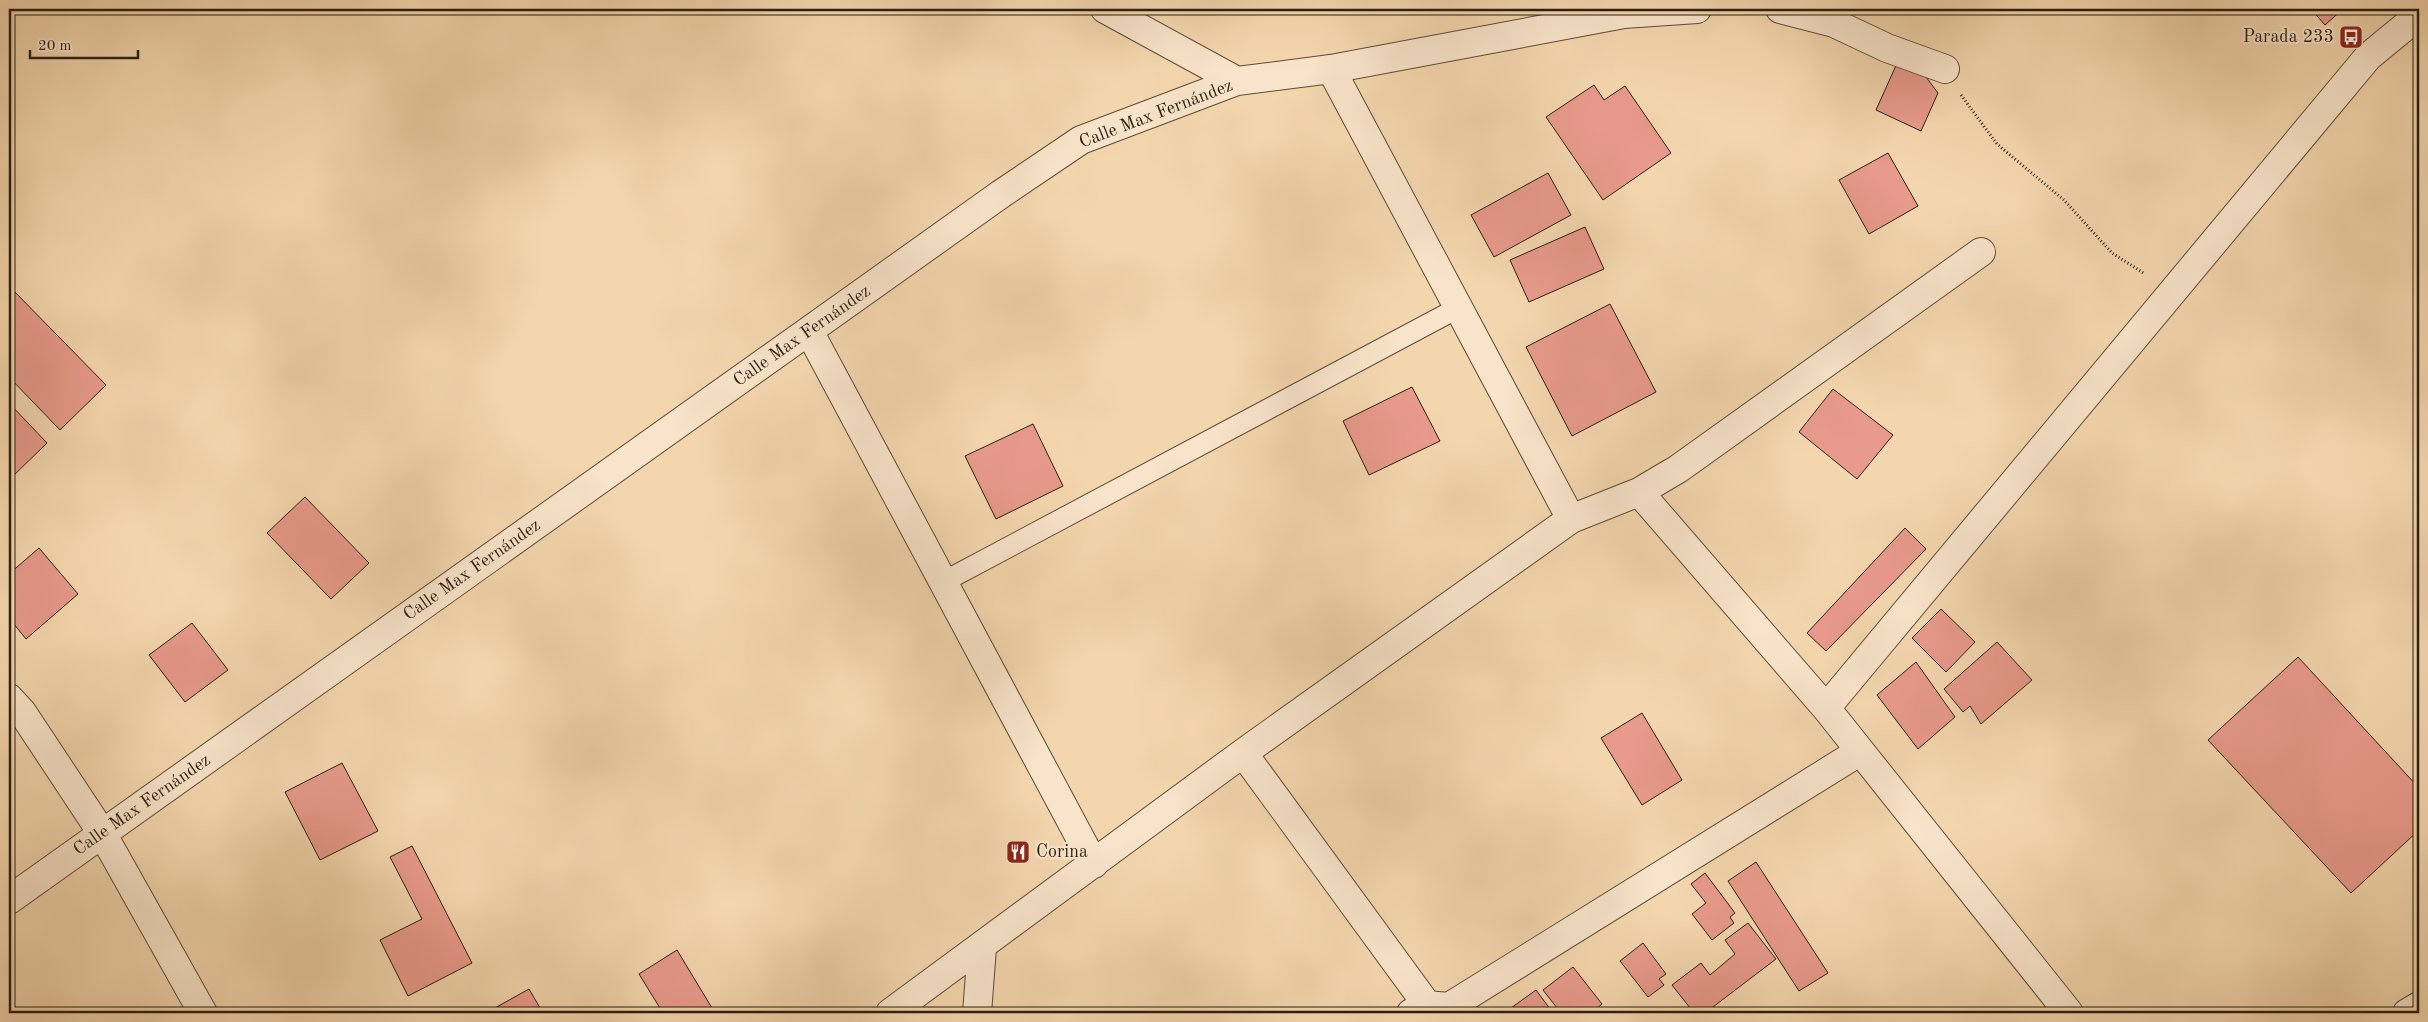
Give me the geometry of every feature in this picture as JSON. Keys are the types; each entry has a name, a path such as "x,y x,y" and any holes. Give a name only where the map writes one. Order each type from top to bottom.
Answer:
{"street":[{"path":"1106,9 1237,81"},
{"name":"Calle Max Fernández","path":"9,900 809,330 1001,194 1081,140 1237,81 1331,69 1624,14 1697,9"},
{"path":"1780,9 1834,23 1887,48 1945,69"},
{"path":"1826,708 2368,57 2419,15"},
{"path":"1331,69 1571,519"},
{"path":"890,1013 982,948 1243,753 1571,519 1639,492 1678,469 1981,252"},
{"path":"809,330 1094,864"},
{"path":"1639,492 1826,708 2069,1013"},
{"path":"9,698 22,712 102,833 203,1013"},
{"path":"1243,753 1424,1010 1449,1007 1860,752"},
{"path":"977,1013 982,948"},
{"path":"2406,1013 2419,1006"}],"lane":[{"path":"943,582 1458,308"}],"path":[{"path":"1945,69 1956,89 1997,144 2064,200 2112,253 2171,292"}],"building":[{"path":"2311,9 2343,9 2325,25"},
{"path":"1898,61 1923,73 1938,93 1921,131 1876,110"},
{"path":"1594,85 1604,100 1625,86 1671,153 1603,200 1546,117"},
{"path":"1888,153 1918,206 1869,234 1839,180"},
{"path":"1548,173 1571,215 1494,257 1471,215"},
{"path":"1585,227 1604,269 1529,302 1510,260"},
{"path":"9,286 106,385 60,430 9,377"},
{"path":"1610,304 1656,392 1572,436 1526,347"},
{"path":"1412,387 1440,441 1369,475 1343,421"},
{"path":"1833,389 1893,435 1857,479 1799,432"},
{"path":"9,403 47,443 9,480"},
{"path":"1033,424 1063,486 996,519 965,456"},
{"path":"305,497 369,563 331,599 267,533"},
{"path":"1905,528 1926,549 1826,651 1807,633"},
{"path":"39,548 78,594 26,639 9,618 9,574"},
{"path":"1941,609 1975,642 1946,672 1912,638"},
{"path":"192,623 228,670 185,702 149,655"},
{"path":"1997,642 2032,680 1981,724 1970,706 1963,712 1944,689"},
{"path":"2298,657 2419,788 2419,830 2351,893 2208,740"},
{"path":"1916,662 1955,717 1918,749 1877,695"},
{"path":"1642,713 1682,780 1642,805 1601,738"},
{"path":"342,763 378,831 320,860 285,792"},
{"path":"412,846 472,963 408,996 380,940 422,919 390,857"},
{"path":"1756,862 1828,973 1799,991 1728,881"},
{"path":"1705,873 1735,913 1730,917 1734,923 1712,940 1692,914 1706,903 1691,884"},
{"path":"1748,923 1776,959 1705,1013 1694,1013 1672,985 1701,963 1710,975 1735,954 1725,940"},
{"path":"1643,943 1666,974 1659,979 1664,985 1648,997 1620,961"},
{"path":"677,950 715,1013 663,1013 639,974"},
{"path":"1573,967 1602,1004 1591,1013 1561,1013 1543,990"},
{"path":"529,989 543,1013 486,1013"},
{"path":"1536,990 1553,1013 1504,1013"}],"place":[{"name":"Parada 233","path":"2351,37"},
{"name":"Corina","path":"1018,852"}]}
